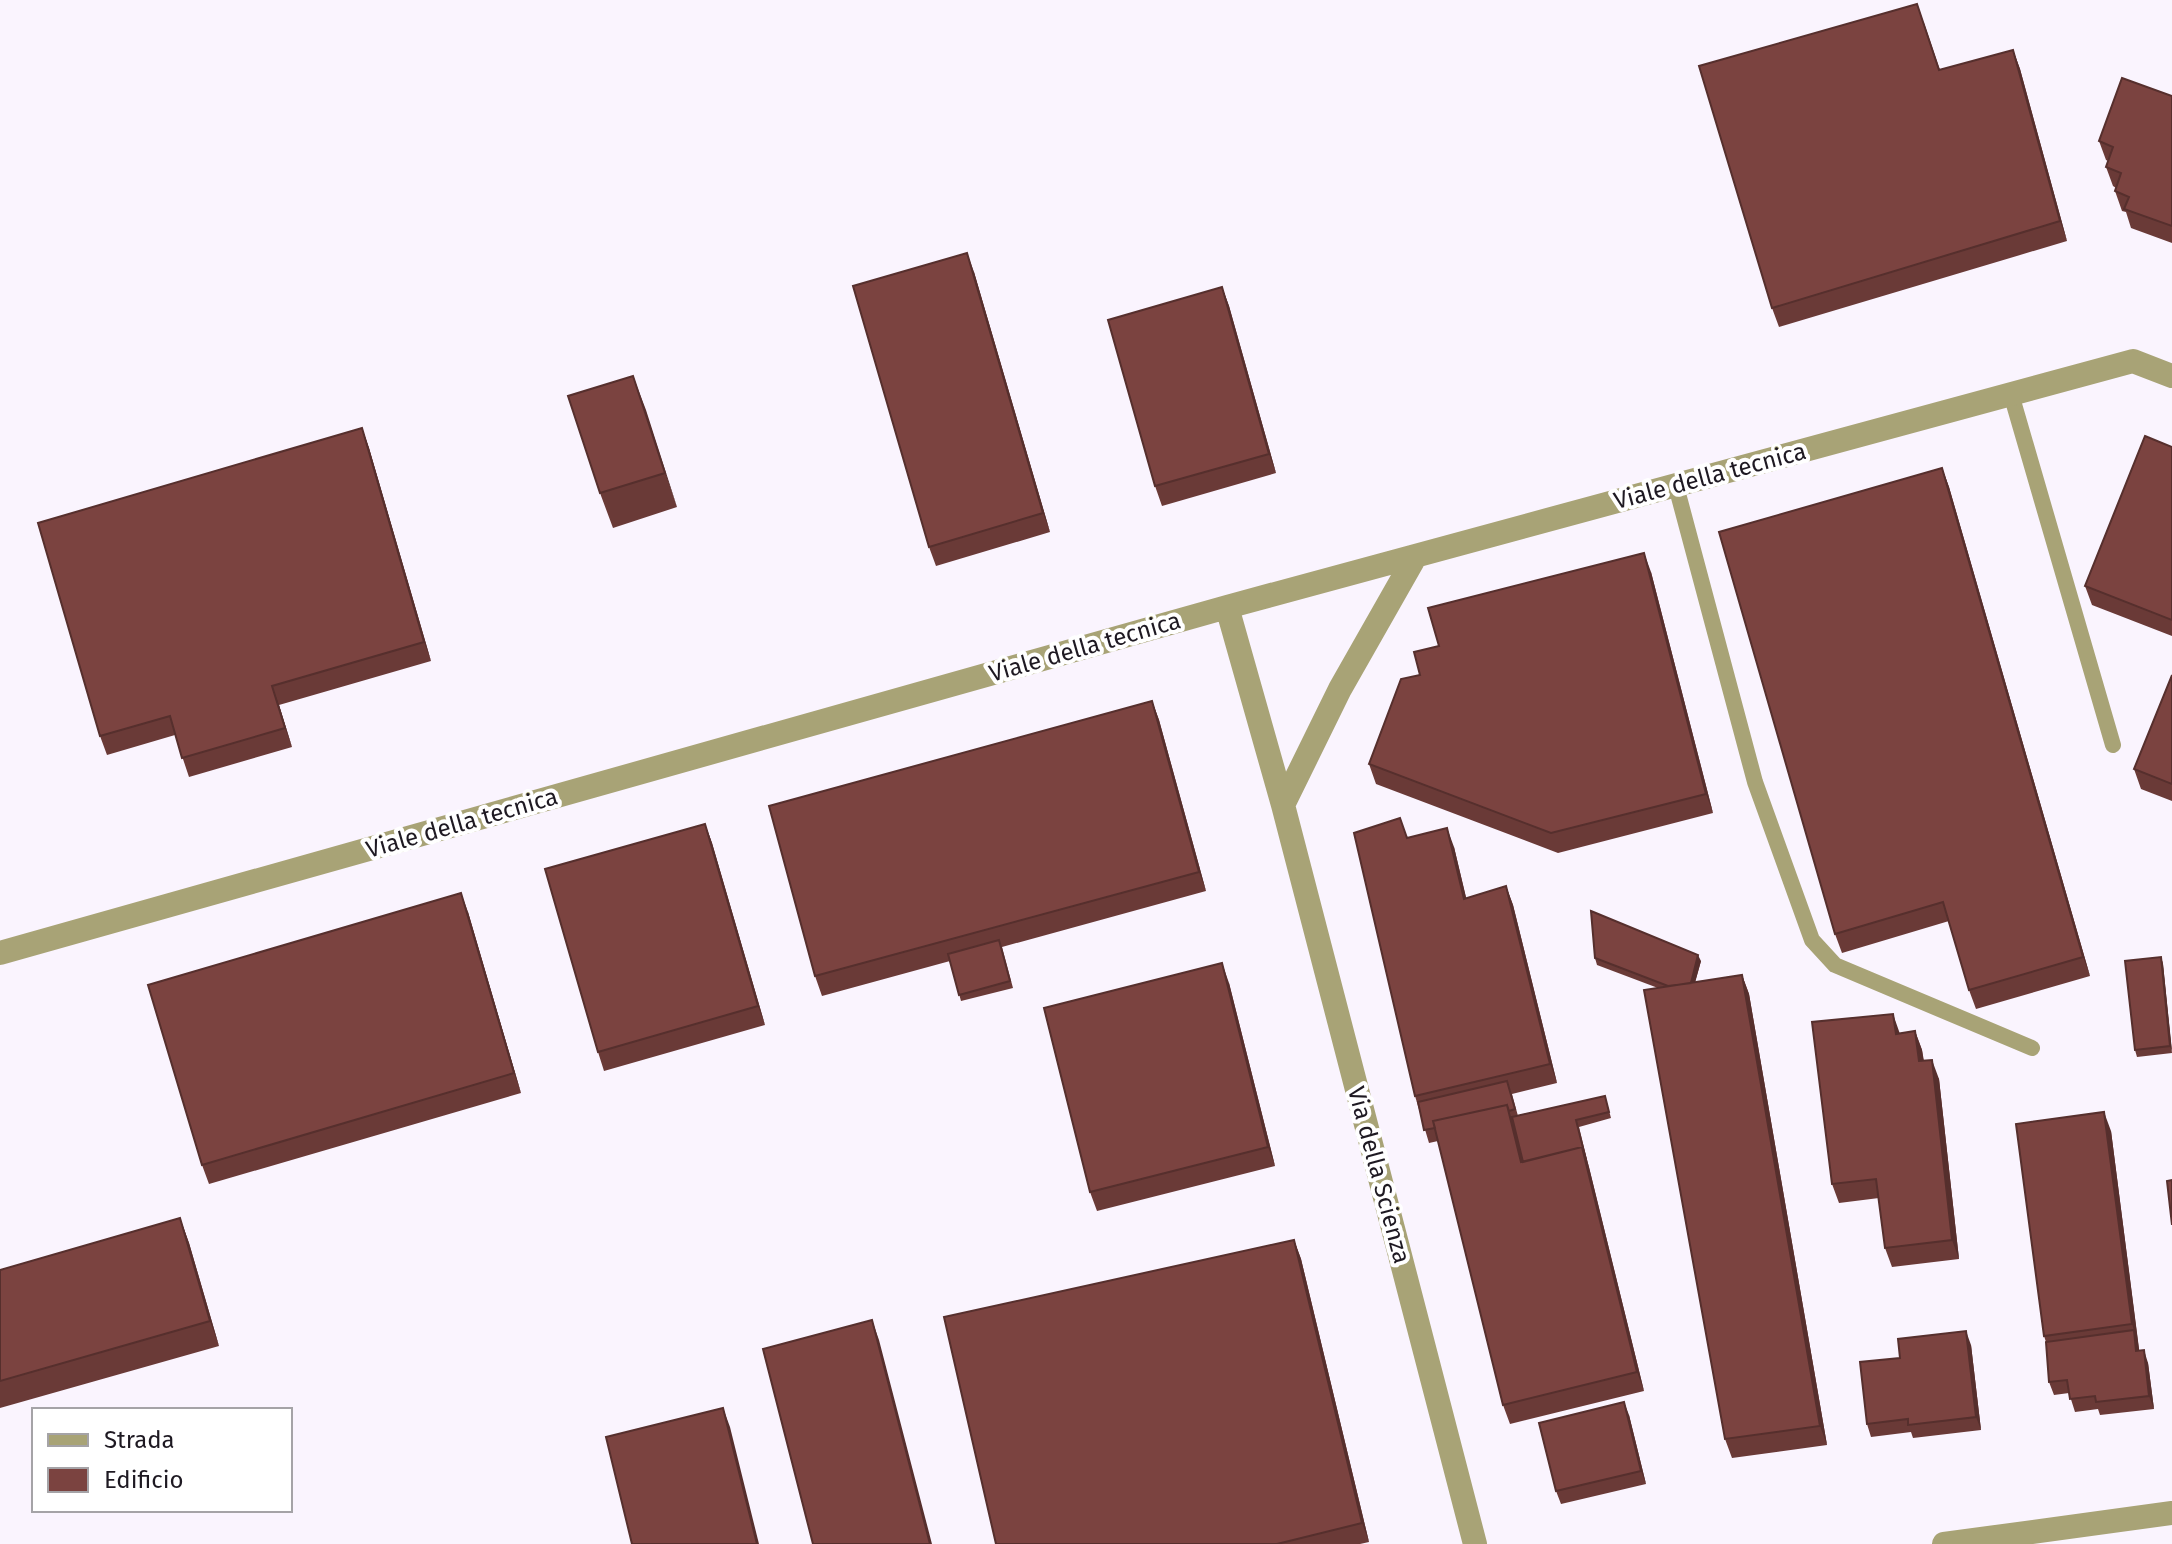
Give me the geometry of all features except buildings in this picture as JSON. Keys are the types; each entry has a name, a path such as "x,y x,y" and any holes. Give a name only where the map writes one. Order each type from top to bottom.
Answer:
{"street":[{"name":"Viale della tecnica","path":"0,953 1227,607 2133,361 2172,376"},
{"path":"1283,805 1340,689 1415,557"},
{"name":"Via della Scienza","path":"1227,607 1283,805 1475,1544"},
{"path":"1944,1544 2172,1513"}],"lane":[{"path":"2011,394 2113,745"},
{"path":"1676,486 1755,782 1812,940 1835,965 2032,1048"}]}
